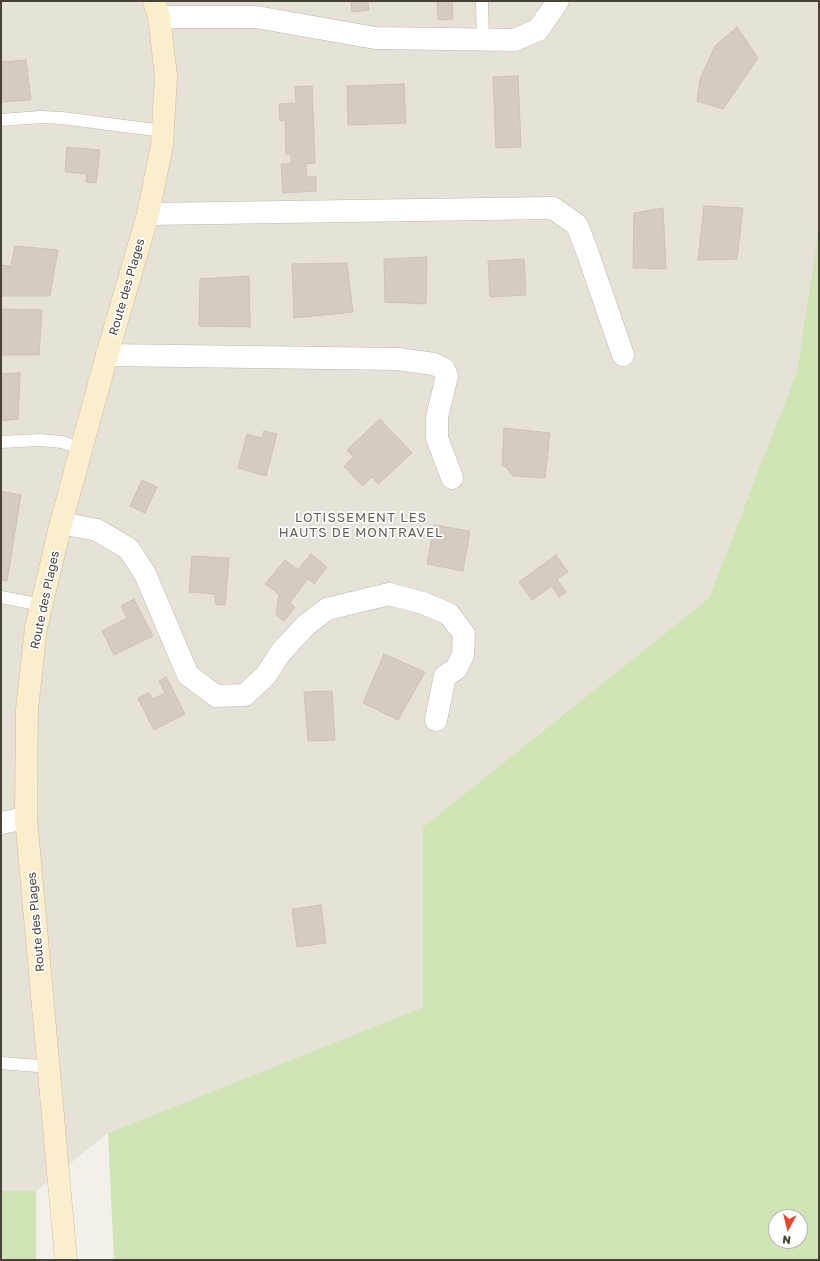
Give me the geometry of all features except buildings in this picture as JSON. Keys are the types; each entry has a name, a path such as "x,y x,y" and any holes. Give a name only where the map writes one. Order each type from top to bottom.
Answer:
{"street":[{"path":"156,9 256,17 375,38 514,40 538,30 558,1"},
{"name":"Route des Plages","path":"66,1260 50,1067 26,818 27,709 36,628 61,523 107,354 148,214 162,145 166,76 156,9"},
{"path":"148,214 553,208 577,225 623,355"},
{"path":"107,354 398,359 434,364 444,369 447,376 437,417 437,438 452,478"},
{"path":"61,523 97,530 129,550 145,574 188,675 216,696 245,695 266,675 281,652 306,624 327,609 389,594 423,604 449,614 464,634 463,655 456,669 445,676 436,720"},
{"path":"1,823 26,818"}],"lane":[{"path":"482,1 483,40"},
{"path":"1,120 41,117 62,118 163,131"},
{"path":"1,442 40,440 62,442 82,449"},
{"path":"1,598 42,605"},
{"path":"1,1063 50,1067"}],"shaded area":[{"path":"1,1 819,1 819,226 797,371 709,598 423,827 423,1007 108,1133 36,1191 1,1191"}],"green space":[{"path":"819,226 819,1260 114,1260 108,1133 423,1007 423,827 709,598 797,371"},
{"path":"1,1191 36,1191 36,1260 1,1260"}],"district":[{"name":"LOTISSEMENT LES HAUTS DE MONTRAVEL","path":"361,526"}]}
